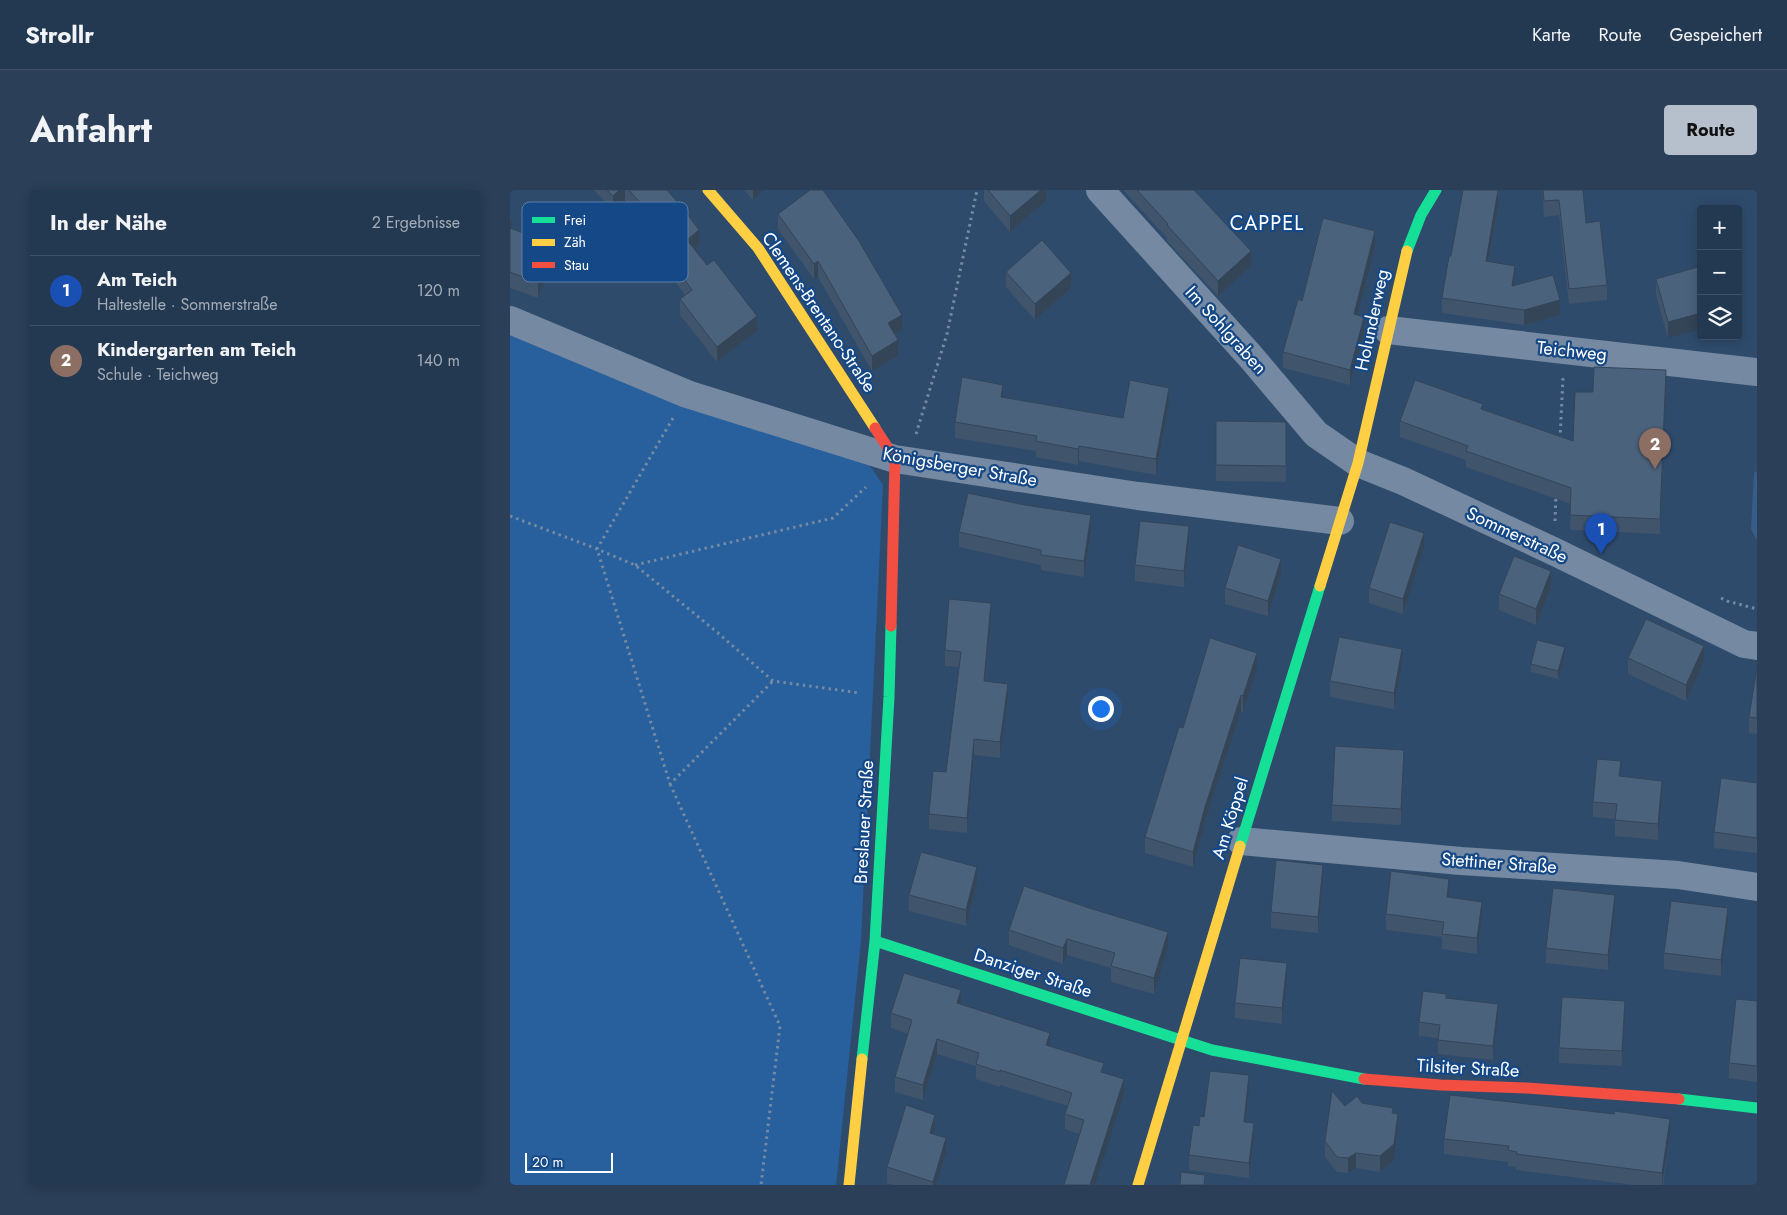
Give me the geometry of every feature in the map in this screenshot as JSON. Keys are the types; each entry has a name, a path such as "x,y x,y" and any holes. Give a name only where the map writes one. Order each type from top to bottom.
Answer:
{"street":[{"name":"Clemens-Brentano-Straße","path":"708,190 758,248 901,460"},
{"name":"Im Sohlgraben","path":"1100,190 1250,356 1316,434 1358,463"},
{"name":"Holunderweg","path":"1358,463 1403,262 1414,230 1436,190"},
{"name":"Königsberger Straße","path":"510,320 687,394 901,460 1138,496 1340,521"},
{"name":"Teichweg","path":"1388,330 1757,372"},
{"name":"Breslauer Straße","path":"849,1185 875,941 901,460"},
{"name":"Am Köppel","path":"1138,1185 1241,841 1358,463"},
{"name":"Sommerstraße","path":"1358,463 1403,481 1553,551 1744,644 1757,646"},
{"name":"Stettiner Straße","path":"1241,841 1461,861 1678,875 1757,887"},
{"name":"Danziger Straße","path":"875,941 1182,1039"},
{"name":"Tilsiter Straße","path":"1182,1039 1212,1050 1354,1078 1690,1100 1757,1108"}],"path":[{"path":"635,565 833,518 901,460 947,334 977,190"},
{"path":"1559,446 1565,350"},
{"path":"687,394 596,549 670,784 780,1026 761,1185"},
{"path":"1553,551 1556,494"},
{"path":"510,516 635,565 773,681 889,697"},
{"path":"1721,598 1757,609"},
{"path":"670,784 773,681"}],"shaded area":[{"path":"510,331 870,466 883,485 861,941 836,1185 510,1185"},
{"path":"1757,471 1757,540 1751,529 1754,473"}],"building":[{"path":"607,190 619,190 613,196"},
{"path":"629,190 667,190 677,202 640,202"},
{"path":"810,190 823,190 859,241 902,315 888,323 898,340 872,356 818,261 814,264 778,214"},
{"path":"988,190 1041,190 1010,216"},
{"path":"1137,190 1194,190 1251,251 1218,281"},
{"path":"1463,190 1498,190 1486,261 1515,266 1512,286 1553,275 1560,300 1524,310 1442,298"},
{"path":"1543,190 1583,190 1586,223 1600,221 1607,285 1569,289 1559,200 1544,201"},
{"path":"688,215 699,230 688,239"},
{"path":"1323,218 1375,231 1354,314 1364,317 1350,370 1283,352 1298,299 1302,301"},
{"path":"510,228 522,233 522,277 510,272"},
{"path":"1042,240 1071,273 1035,304 1006,272"},
{"path":"688,241 707,265 714,260 757,316 717,347 680,299 692,290 686,282 688,282"},
{"path":"1697,267 1697,314 1668,322 1656,279"},
{"path":"1594,367 1666,370 1660,519 1570,515 1571,488 1466,451 1468,446 1400,421 1415,380 1483,404 1481,409 1573,441 1575,392 1593,392"},
{"path":"962,377 1003,385 1001,397 1123,418 1130,380 1169,388 1156,459 1079,446 1078,449 1036,441 1037,436 955,422"},
{"path":"1216,421 1286,422 1286,466 1216,465"},
{"path":"968,493 1025,505 1091,515 1084,561 1041,555 1041,550 959,532"},
{"path":"1140,521 1189,526 1184,571 1135,565"},
{"path":"1390,522 1424,533 1403,599 1369,588"},
{"path":"1238,545 1281,559 1268,601 1225,588"},
{"path":"1514,556 1551,571 1536,609 1499,594"},
{"path":"949,599 991,603 984,681 1008,684 1000,742 974,739 967,818 929,814 933,771 946,772 961,652 945,650"},
{"path":"1646,619 1704,646 1686,685 1628,658"},
{"path":"1339,637 1402,649 1394,693 1330,681"},
{"path":"1210,638 1257,653 1243,696 1241,695 1205,807 1193,852 1145,837 1179,727 1183,728"},
{"path":"1537,640 1565,647 1558,671 1531,664"},
{"path":"1757,667 1757,718 1749,717"},
{"path":"1335,746 1404,750 1401,809 1332,805"},
{"path":"1597,759 1621,761 1619,776 1662,781 1658,824 1615,820 1617,804 1593,802"},
{"path":"1721,778 1757,783 1757,838 1714,832"},
{"path":"921,852 977,867 966,910 909,895"},
{"path":"1276,860 1323,865 1318,917 1271,912"},
{"path":"1391,871 1449,879 1447,897 1482,902 1477,938 1442,934 1444,922 1386,914"},
{"path":"1024,886 1168,932 1154,978 1111,966 1115,953 1067,939 1063,948 1009,930"},
{"path":"1553,888 1615,895 1608,955 1546,948"},
{"path":"1671,901 1728,908 1721,960 1664,953"},
{"path":"1240,958 1287,963 1282,1008 1235,1003"},
{"path":"904,973 961,990 957,1003 1050,1033 1046,1045 1104,1063 1101,1072 1124,1079 1090,1185 1064,1185 1084,1120 1065,1114 1072,1093 976,1064 979,1053 937,1039 923,1085 895,1077 912,1020 891,1013"},
{"path":"1423,991 1446,994 1446,998 1498,1004 1493,1046 1438,1040 1440,1025 1419,1022"},
{"path":"1562,997 1625,1001 1622,1051 1559,1048"},
{"path":"1736,999 1757,1001 1757,1066 1729,1063"},
{"path":"1210,1071 1249,1075 1244,1122 1254,1123 1249,1163 1189,1155 1193,1125 1199,1126 1200,1116 1204,1117"},
{"path":"1332,1091 1345,1106 1357,1096 1362,1103 1393,1108 1392,1113 1398,1114 1394,1144 1380,1156 1356,1153 1348,1158 1337,1157 1325,1141"},
{"path":"1450,1095 1614,1114 1615,1111 1670,1119 1662,1173 1516,1154 1517,1152 1508,1150 1509,1146 1444,1139"},
{"path":"906,1105 935,1115 930,1133 946,1138 933,1182 887,1167"},
{"path":"1181,1172 1205,1175 1204,1185 1180,1185"}],"traffic: fast":[{"path":"1407,251 1421,215 1436,190"},
{"path":"1240,846 1320,586"},
{"path":"862,1059 875,941 889,697 891,626"},
{"path":"875,941 1212,1050 1364,1079"},
{"path":"1679,1099 1757,1108"}],"traffic: slow":[{"path":"708,190 758,248 875,428"},
{"path":"1320,586 1358,463 1407,251"},
{"path":"1138,1185 1240,846"},
{"path":"849,1185 862,1059"}],"traffic: jam":[{"path":"875,428 895,459 891,626"},
{"path":"1364,1079 1679,1099"}],"place":[{"name":"Kindergarten am Teich","path":"1655,469"},
{"name":"Am Teich","path":"1601,554"}],"district":[{"name":"CAPPEL","path":"1267,223"}]}
